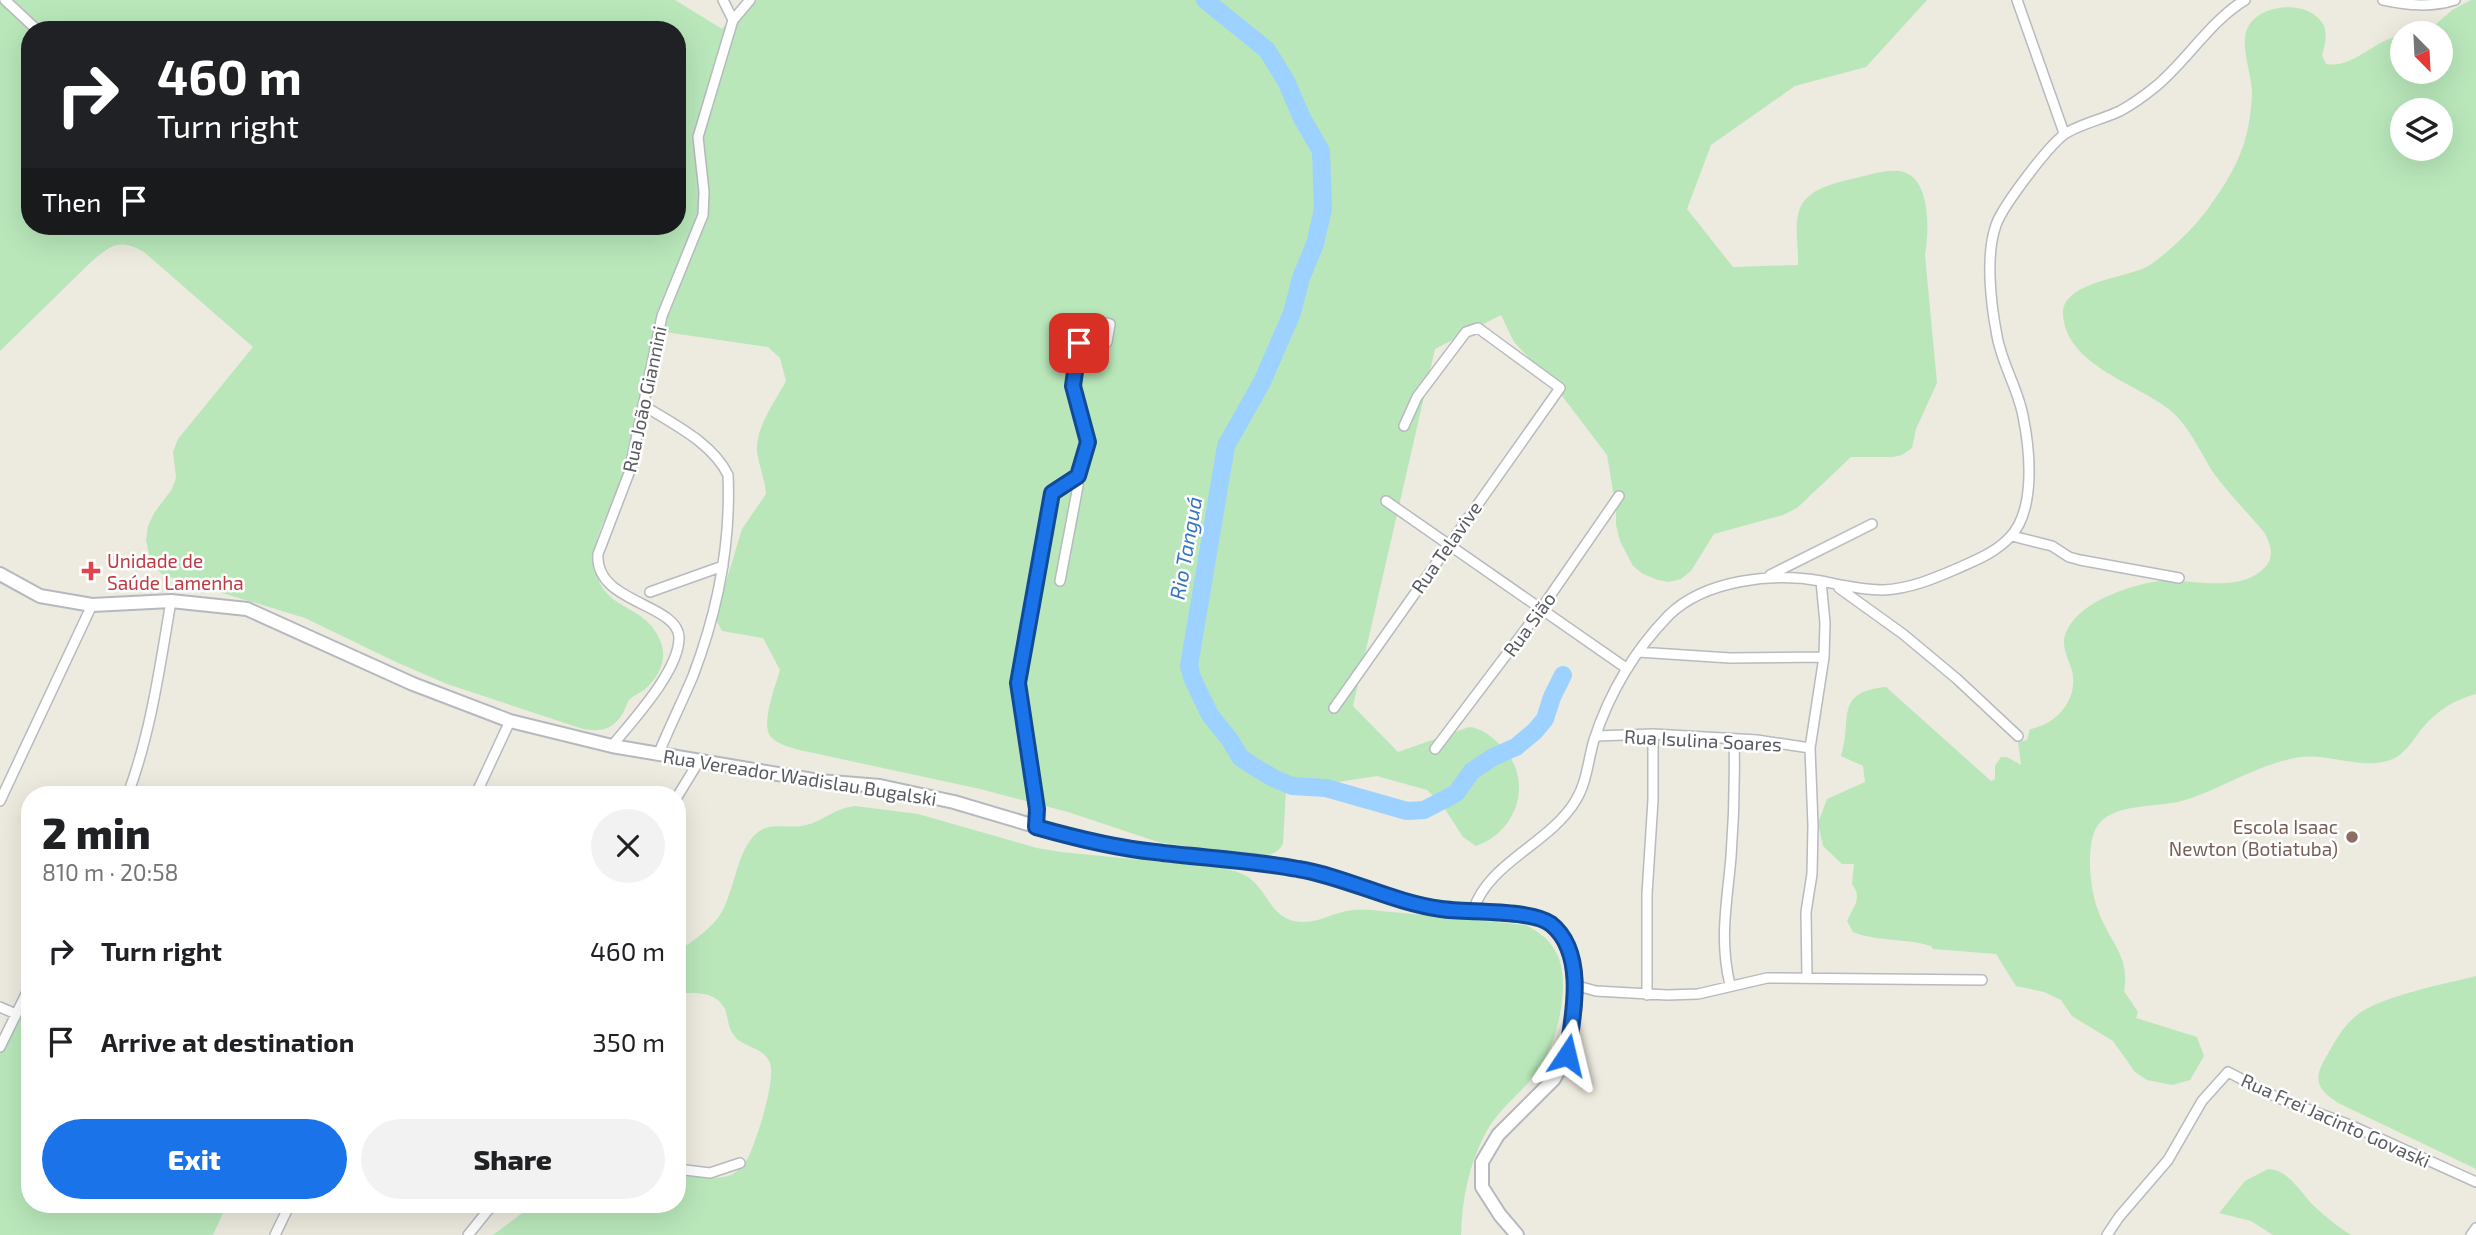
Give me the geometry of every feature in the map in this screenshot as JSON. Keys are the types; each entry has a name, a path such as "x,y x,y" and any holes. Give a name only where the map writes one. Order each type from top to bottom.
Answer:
{"main road":[{"name":"Rua Vereador Wadislau Bugalski","path":"0,575 40,596 92,605 170,601 247,609 413,684 510,721 612,746 819,781 880,786 954,802 1082,840 1153,852 1254,861 1302,869 1400,900 1440,909 1534,916 1550,924 1563,939 1574,967 1575,1006 1567,1055 1554,1079 1498,1135 1482,1162 1482,1187 1517,1235"}],"street":[{"path":"5,0 28,21"},
{"path":"723,0 733,20 750,0"},
{"path":"2017,0 2064,133"},
{"path":"2383,0 2414,6 2440,5 2455,0"},
{"path":"1768,576 1884,590 1920,584 1989,555 2012,536 2022,519 2029,483 2023,415 1997,338 1990,260 1996,225 2016,190 2064,133 2121,110 2156,86 2241,1"},
{"name":"Rua João Giannini","path":"612,746 663,681 671,667 679,639 677,629 671,622 627,597 604,579 597,567 598,554 629,473 662,316 703,215 704,192 698,137 733,20"},
{"path":"1060,581 1078,476 1088,442 1073,386 1083,319 1110,324 1107,342 1076,366"},
{"name":"Rua Telavive","path":"1334,708 1560,388 1478,328 1466,332 1425,386 1417,397 1405,426"},
{"path":"643,405 702,444 723,464 728,475 729,489 723,566 712,618 658,755"},
{"path":"1036,827 1037,809 1018,683 1020,662 1052,493 1078,476"},
{"name":"Rua Sião","path":"1435,749 1541,609 1619,496"},
{"path":"1386,501 1626,668"},
{"path":"1473,911 1477,896 1489,882 1575,802 1584,784 1596,736 1626,668 1672,613 1710,590 1768,576 1872,524"},
{"path":"2012,536 2052,546 2069,557 2080,560 2179,578"},
{"path":"650,592 723,566"},
{"path":"1807,977 1806,912 1812,874 1813,825 1810,748 1824,657 1825,622 1821,581"},
{"path":"1837,586 1912,641 2018,736"},
{"path":"131,786 142,755 156,690 170,601"},
{"path":"0,802 92,605"},
{"path":"1638,652 1730,658 1824,657"},
{"path":"480,786 510,721"},
{"path":"1647,995 1647,894 1653,800 1653,734"},
{"name":"Rua Isulina Soares","path":"1596,736 1653,734 1734,739 1810,748"},
{"path":"1730,985 1724,931 1735,808 1734,739"},
{"path":"684,786 699,761"},
{"path":"1574,985 1596,991 1647,995 1698,994 1767,978 1982,980"},
{"path":"0,1047 21,1004"},
{"path":"0,1007 16,1014"},
{"name":"Rua Frei Jacinto Govaski","path":"2107,1235 2168,1160 2202,1101 2228,1072 2278,1098 2350,1125 2476,1182"},
{"path":"686,1171 710,1173 740,1163"},
{"path":"277,1234 286,1213"},
{"path":"468,1235 486,1213"},
{"path":"2471,1235 2476,1228"}],"green space":[{"path":"0,0 675,0 722,29 750,0 1927,0 1866,67 1795,86 1711,145 1687,209 1733,267 1798,265 1797,220 1801,206 1816,191 1887,171 1910,175 1918,183 1926,206 1925,255 1937,383 1916,429 1912,448 1893,457 1851,457 1797,508 1783,515 1714,534 1691,571 1681,579 1669,582 1658,580 1633,566 1620,541 1607,455 1550,380 1514,342 1501,315 1435,349 1353,706 1398,752 1469,727 1488,734 1509,755 1519,785 1518,800 1504,828 1476,846 1463,837 1441,803 1427,790 1377,776 1286,790 1283,844 1270,855 1252,856 1158,842 1068,812 980,789 795,749 775,741 770,736 767,722 780,670 763,638 722,631 715,618 742,529 766,494 757,451 758,442 767,414 786,381 780,358 768,347 658,331 631,467 603,522 595,555 597,573 609,596 639,615 657,634 663,650 662,665 655,678 644,690 630,699 615,723 606,729 583,729 447,684 305,618 163,575 151,563 146,540 154,513 172,489 176,478 173,452 178,439 253,347 144,252 128,245 116,245 91,262 0,351"},
{"path":"2476,0 2476,694 2452,703 2438,713 2403,753 2384,762 2360,763 2312,756 2285,760 2182,801 2121,810 2101,821 2091,844 2092,885 2099,913 2122,959 2124,991 2138,1012 2136,1018 2197,1037 2204,1056 2190,1080 2172,1085 2147,1080 2135,1072 2113,1041 2072,1016 2061,1000 2044,992 2016,986 1996,954 1933,949 1931,946 1853,932 1847,921 1857,898 1852,884 1854,864 1842,864 1823,846 1818,823 1827,799 1865,782 1863,766 1841,756 1848,709 1858,695 1886,687 1991,781 1995,779 1995,766 2001,757 2007,757 2021,765 2018,742 2027,740 2030,729 2055,718 2067,704 2073,676 2064,640 2066,632 2082,611 2105,597 2142,584 2159,581 2230,583 2256,575 2266,566 2271,553 2264,532 2215,475 2184,425 2170,410 2105,371 2076,347 2067,332 2063,314 2066,303 2073,294 2085,287 2150,265 2188,232 2217,196 2245,141 2252,93 2245,40 2249,25 2256,18 2264,12 2286,7 2308,11 2323,24 2325,44 2322,55 2326,64 2345,62 2390,39 2390,84 2454,84 2454,21 2440,21 2452,10"},
{"path":"855,806 918,814 1037,848 1061,852 1223,868 1250,878 1278,912 1284,917 1301,922 1347,911 1371,910 1526,925 1538,933 1551,945 1560,961 1563,976 1557,1028 1538,1071 1497,1116 1480,1144 1468,1182 1461,1235 493,1235 522,1213 686,1213 686,1175 725,1177 744,1164 765,1110 770,1083 770,1063 763,1053 737,1039 721,1003 710,996 686,994 686,945 718,918 729,896 747,845 754,836 768,827 801,826"},
{"path":"2476,976 2476,1169 2338,1103 2326,1094 2318,1079 2321,1067 2335,1041 2357,1015 2397,996"},
{"path":"21,1015 21,1213 223,1213 213,1235 0,1235 0,1054"},
{"path":"2268,1169 2283,1173 2315,1207 2351,1235 2273,1235 2251,1221 2219,1213 2245,1181"}],"waterway":[{"name":"Rio Tanguá","path":"1205,0 1267,50 1286,81 1302,118 1321,151 1323,209 1315,244 1301,278 1292,313 1262,382 1226,446 1189,666 1210,715 1240,757 1275,779 1292,786 1326,788 1407,811 1424,810 1457,792 1472,771 1493,757 1516,747 1535,731 1545,719 1563,675"}],"place":[{"name":"Unidade de Saúde Lamenha","path":"91,571"},
{"name":"Escola Isaac Newton (Botiatuba)","path":"2352,837"}],"route":[{"path":"1079,343 1073,386 1088,442 1078,476 1052,493 1018,683 1037,809 1036,827 1082,840 1153,852 1254,861 1302,869 1400,900 1440,909 1534,916 1550,924 1563,939 1574,967 1575,1006 1567,1055"}]}
